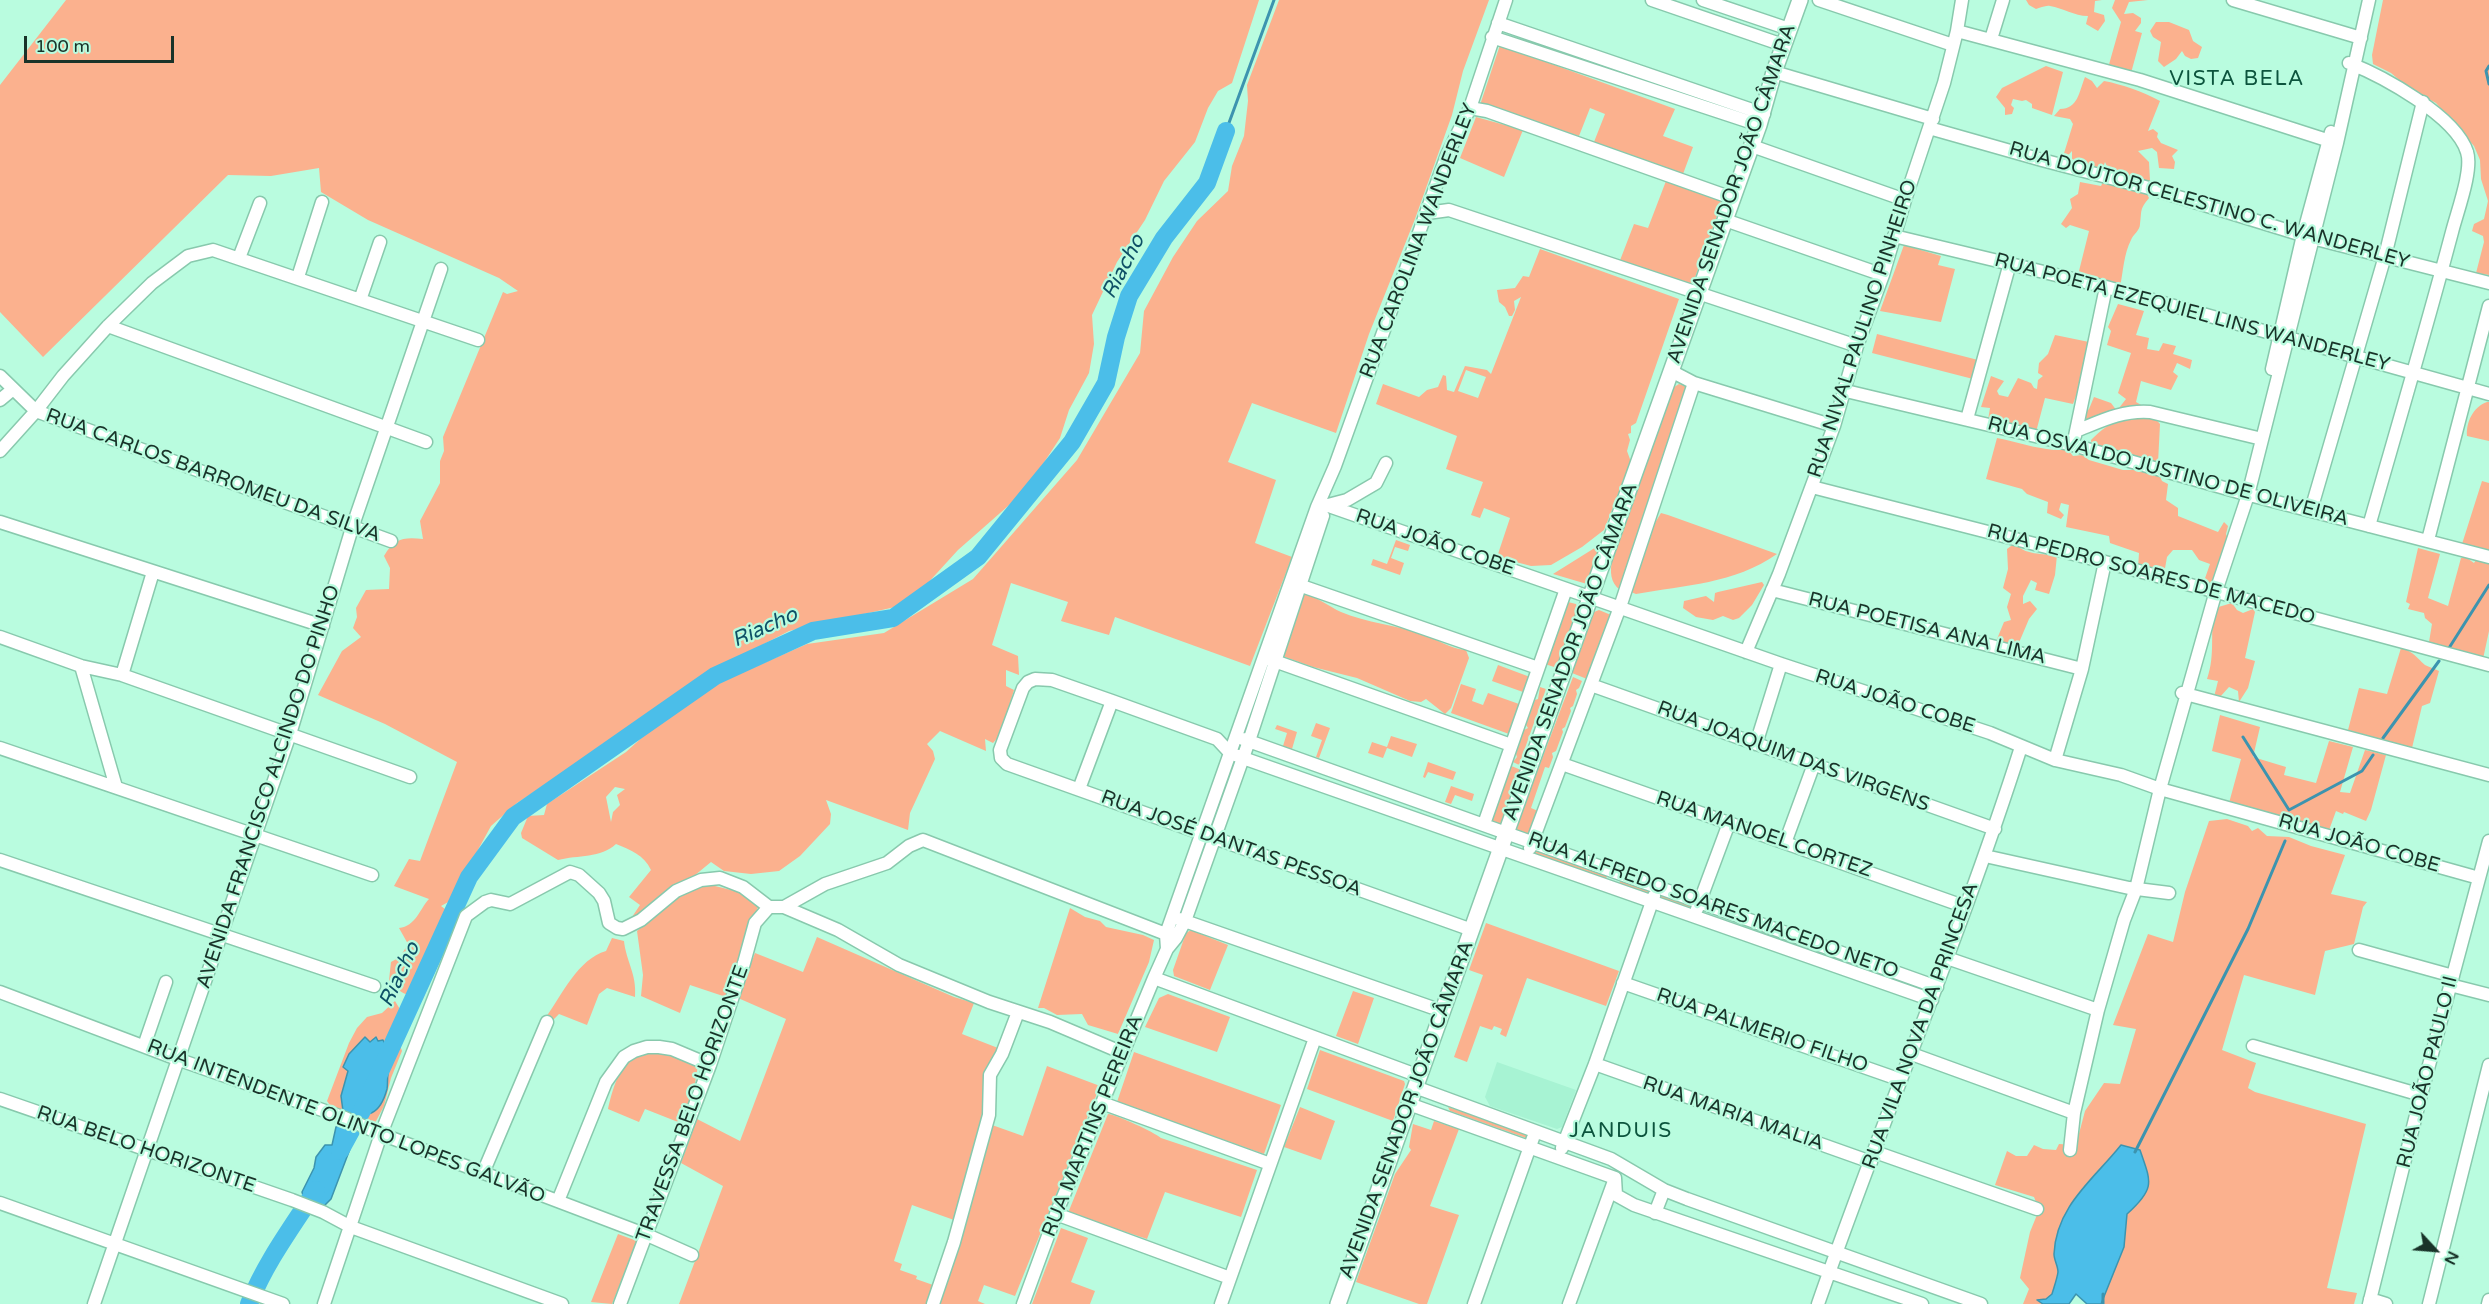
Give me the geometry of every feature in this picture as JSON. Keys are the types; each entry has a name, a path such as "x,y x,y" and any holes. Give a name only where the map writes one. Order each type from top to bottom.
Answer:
{"main road":[{"name":"AVENIDA SENADOR JOÃO CÂMARA","path":"1338,1304 1752,146 1774,72 1800,0"}],"street":[{"name":"RUA CAROLINA WANDERLEY","path":"1171,936 1185,921 1230,753 1269,659 1329,480 1447,155 1470,108 1506,0"},
{"path":"1652,0 1783,45"},
{"path":"1703,0 1789,29"},
{"path":"1819,0 1953,45"},
{"name":"RUA NIVAL PAULINO PINHEIRO","path":"1746,652 1812,487 1846,391 1857,346 1883,275 1931,124 1957,31 1962,0"},
{"path":"1991,39 2003,0"},
{"path":"2233,0 2358,37"},
{"path":"2358,37 2363,0"},
{"path":"2070,1150 2074,1113 2098,1010 2213,590 2245,494 2351,64 2369,0"},
{"path":"1498,23 1761,119"},
{"path":"1957,31 2140,80 2333,142"},
{"path":"1492,37 1761,119"},
{"path":"2351,64 2423,102 2452,129 2464,144 2468,155 2466,176 2442,270 2369,526"},
{"name":"RUA DOUTOR CELESTINO C. WANDERLEY","path":"1774,72 2042,160 2149,188 2308,237 2489,283"},
{"path":"2311,510 2385,256 2423,102"},
{"path":"1470,108 1487,111 1732,198"},
{"path":"1752,146 1905,200"},
{"path":"239,258 260,202"},
{"path":"298,277 322,202"},
{"path":"1427,213 1449,210 1857,346"},
{"path":"1725,220 1883,275"},
{"name":"RUA POETA EZEQUIEL LINS WANDERLEY","path":"1894,236 2010,262 2106,287 2489,394"},
{"path":"360,300 380,242"},
{"path":"0,451 108,326 152,283 188,256 213,250 478,340"},
{"path":"1967,418 2010,262"},
{"name":"AVENIDA FRANCISCO ALCINDO DO PINHO","path":"94,1304 177,1059 223,934 290,734 352,528 441,269"},
{"path":"2073,445 2106,287"},
{"path":"2428,540 2489,306"},
{"path":"108,326 426,442"},
{"path":"1671,371 1694,383 1834,426"},
{"path":"0,376 36,411"},
{"name":"AVENIDA SENADOR JOÃO CÂMARA","path":"1527,857 1620,607 1694,383"},
{"path":"0,400 12,390"},
{"name":"RUA OSVALDO JUSTINO DE OLIVEIRA","path":"1846,391 2073,445 2245,494 2489,557"},
{"name":"RUA CARLOS BARROMEU DA SILVA","path":"36,411 391,542"},
{"path":"2076,431 2121,413 2135,411 2150,412 2259,438"},
{"path":"1322,506 1347,500 1376,483 1386,463"},
{"name":"RUA PEDRO SOARES DE MACEDO","path":"1812,487 2213,590 2489,665"},
{"name":"RUA JOÃO COBE","path":"1322,506 1781,664 1990,733 2055,760 2121,775 2157,788 2479,878"},
{"path":"0,522 323,626"},
{"path":"2055,760 2082,669 2105,562"},
{"path":"122,675 153,572"},
{"path":"1295,584 1538,668"},
{"name":"AVENIDA SENADOR JOÃO CÂMARA","path":"1484,824 1566,589"},
{"name":"RUA POETISA ANA LIMA","path":"1772,590 2082,669"},
{"path":"0,637 81,666 122,675 410,777"},
{"name":"RUA CAROLINA WANDERLEY","path":"1171,936 1172,917 1243,758 1269,659"},
{"path":"1269,659 1511,745"},
{"path":"1756,744 1781,664"},
{"path":"81,666 116,788"},
{"name":"RUA ALFREDO SOARES MACEDO NETO","path":"1000,750 1023,688 1035,679 1052,680 1217,739 1230,753 1243,758 1932,1000"},
{"name":"RUA JOAQUIM DAS VIRGENS","path":"1591,685 1995,829"},
{"path":"2185,693 2489,775"},
{"path":"1079,789 1112,700"},
{"name":"RUA ALFREDO SOARES MACEDO NETO","path":"1217,739 1236,736 1936,987"},
{"name":"RUA VILA NOVA DA PRINCESA","path":"1818,1304 1909,1053 1932,1000 1995,829 2021,747"},
{"path":"0,748 372,875"},
{"name":"RUA JOSÉ DANTAS PESSOA","path":"1000,750 1001,758 1007,764 1472,930"},
{"name":"RUA MANOEL CORTEZ","path":"1562,764 1966,907"},
{"path":"1785,843 1814,764"},
{"path":"1464,835 1470,819"},
{"path":"1694,917 1729,823"},
{"path":"784,907 825,884 887,863 909,846 923,840 1171,936"},
{"name":"RUA JOÃO PAULO II","path":"2370,1302 2421,1095 2489,841"},
{"path":"1985,856 2132,888 2169,893"},
{"path":"0,860 374,986"},
{"path":"1608,886 1614,871"},
{"path":"324,1304 381,1134 466,916 491,900 510,904 570,872 579,874 599,893 604,901 606,918 617,928 629,928 675,891 701,880 720,878 743,886 769,907 784,907 838,930 899,965 1018,1012 1050,1022 1123,1053"},
{"path":"1559,1157 1595,1064 1657,886"},
{"name":"TRAVESSA BELO HORIZONTE","path":"620,1304 710,1065 755,923 769,907"},
{"path":"1172,917 1442,1011"},
{"path":"1788,950 1793,935"},
{"name":"RUA MARTINS PEREIRA","path":"1023,1304 1056,1214 1171,936"},
{"path":"2359,950 2489,995"},
{"path":"1947,958 2098,1010"},
{"path":"1154,978 1315,1038 1417,1081 1448,1098 1611,1159 1664,1190 1981,1304"},
{"path":"144,1046 166,982"},
{"name":"RUA PALMERIO FILHO","path":"1623,983 1901,1080"},
{"name":"RUA INTENDENTE OLINTO LOPES GALVÃO","path":"0,992 177,1059 345,1118 692,1255"},
{"path":"933,1304 954,1242 988,1115 990,1075 1002,1054 1018,1012"},
{"path":"483,1173 547,1023"},
{"path":"1221,1304 1315,1038"},
{"path":"2253,1046 2421,1095"},
{"path":"558,1201 606,1082 624,1057 647,1047 659,1047 672,1049 710,1065"},
{"path":"1909,1053 2074,1113"},
{"name":"RUA MARIA MALIA","path":"1595,1064 2037,1209"},
{"path":"2429,1304 2489,1065"},
{"path":"1442,1115 1448,1098"},
{"name":"RUA BELO HORIZONTE","path":"0,1099 292,1200 323,1212 351,1227"},
{"path":"1102,1103 1270,1164"},
{"path":"1409,1104 1615,1178"},
{"path":"1474,1304 1536,1130"},
{"path":"1615,1178 1616,1195 1655,1213 1922,1304"},
{"path":"1569,1304 1615,1178"},
{"path":"1655,1213 1664,1190"},
{"path":"0,1203 283,1304"},
{"path":"1056,1214 1230,1278"},
{"path":"351,1227 562,1304"},
{"path":"2370,1302 2386,1304"}],"shaded area":[{"path":"66,0 1259,0 1232,83 1218,91 1208,108 1195,142 1164,181 1145,220 1117,262 1092,315 1094,344 1089,373 1069,410 1060,438 1016,499 958,550 926,585 895,607 789,631 692,685 615,741 602,744 596,752 517,803 491,826 450,901 441,906 457,918 423,999 404,993 389,980 391,962 400,957 408,944 399,928 413,921 429,899 394,886 409,859 420,861 457,762 385,724 318,695 342,651 361,637 353,628 357,617 356,608 366,590 389,589 390,568 384,556 388,550 400,540 423,539 420,521 440,483 440,461 444,451 443,437 503,292 507,294 518,291 499,278 368,220 321,192 319,168 271,176 228,175 43,357 0,312 0,85"},
{"path":"1279,0 1489,0 1463,71 1452,115 1415,219 1369,334 1336,433 1252,403 1228,462 1276,480 1255,543 1292,557 1250,666 1115,617 1109,635 1061,621 1068,602 1011,583 992,645 1018,656 1019,675 1006,670 1006,686 1014,690 1001,734 993,743 985,739 986,751 940,731 927,744 933,751 935,759 910,813 908,830 826,800 831,814 830,824 800,856 779,871 751,874 724,871 711,862 638,916 632,917 640,905 629,897 651,870 645,860 627,848 616,844 596,854 558,860 522,838 521,833 528,816 544,815 547,804 626,752 648,732 716,684 807,644 884,633 973,579 1077,460 1140,353 1144,311 1173,257 1197,221 1228,191 1232,166 1244,136 1248,101 1247,85","holes":["615,787 625,789 617,795 620,805 613,812 611,822 606,797"]},
{"path":"2026,0 2102,0 2095,1 2094,12 2104,15 2105,21 2098,31 2086,24 2088,16 2050,6 2036,9"},
{"path":"2115,0 2148,0 2129,2 2124,14 2133,13 2141,18 2141,23 2135,31 2142,33 2131,73 2108,68 2121,22 2112,8"},
{"path":"2383,0 2489,0 2489,275 2476,273 2484,242 2483,236 2472,231 2474,224 2484,219 2488,201 2481,179 2480,160 2474,146 2436,103 2410,89 2391,73 2373,64 2372,55"},
{"path":"2156,22 2169,22 2189,30 2193,41 2202,47 2198,58 2191,59 2182,51 2176,59 2164,67 2158,61 2161,42 2153,37 2150,31"},
{"path":"1500,45 1675,109 1663,136 1693,147 1683,174 1594,142 1605,114 1590,108 1579,136 1480,105"},
{"path":"2046,66 2063,72 2052,115 2032,108 2032,104 2026,100 2013,99 2012,114 2005,115 2005,108 1996,97 2002,88"},
{"path":"2085,77 2097,88 2104,81 2111,82 2160,101 2148,131 2153,129 2158,133 2157,137 2161,143 2178,150 2172,156 2175,162 2174,169 2159,168 2157,152 2152,148 2138,151 2149,162 2150,181 2145,183 2110,173 2105,162 2102,170 2087,168 2072,159 2072,151 2061,163 2073,124 2070,119 2054,116 2060,109 2074,103"},
{"path":"1476,117 1523,130 1504,177 1460,158"},
{"path":"1666,181 1723,199 1692,286 1619,263 1634,224 1648,228"},
{"path":"2080,182 2101,186 2103,182 2124,184 2129,191 2137,188 2149,198 2142,208 2139,229 2132,238 2127,251 2120,287 2078,275 2089,231 2070,225 2066,228 2061,224 2072,208 2070,199 2078,194"},
{"path":"1904,245 1941,256 1938,265 1955,269 1941,322 1880,311"},
{"path":"1540,249 1679,299 1636,423 1631,426 1631,433 1628,434 1630,440 1627,451 1631,462 1604,530 1582,547 1551,565 1531,566 1497,557 1510,518 1484,508 1480,518 1471,515 1483,482 1446,469 1457,436 1376,404 1383,384 1419,397 1427,390 1438,387 1443,375 1446,376 1447,390 1454,392 1465,366 1487,370 1491,374 1521,297 1514,301 1515,310 1512,316 1509,316 1505,307 1499,302 1497,290 1515,288 1523,276 1529,277","holes":["1466,370 1486,377 1478,398 1458,391"]},
{"path":"2118,304 2144,311 2136,335 2149,338 2147,349 2159,351 2163,343 2176,346 2173,354 2192,360 2190,369 2177,363 2173,372 2178,376 2171,390 2141,381 2136,402 2143,406 2119,408 2126,399 2118,393 2131,353 2107,345 2111,331 2108,327"},
{"path":"1877,334 1978,360 1973,379 1872,353"},
{"path":"2055,335 2089,342 2086,369 2073,404 2045,398 2036,432 1988,420 1990,408 1981,407 1991,376 2004,381 1997,391 1999,395 2008,397 2018,378 2031,383 2037,389 2038,380 2043,376 2038,373 2039,363 2048,354"},
{"path":"1679,384 1685,386 1686,390 1620,590 1614,584 1612,560 1671,389"},
{"path":"2094,397 2111,403 2117,411 2086,422 2084,414"},
{"path":"2489,402 2489,441 2467,436 2471,416 2478,407"},
{"path":"2153,416 2160,424 2158,463 2161,467 2092,445 2091,440 2106,427 2119,420"},
{"path":"1997,438 2054,450 2061,445 2065,446 2073,456 2082,455 2089,460 2123,470 2157,470 2162,481 2168,484 2166,500 2178,508 2178,516 2218,532 2224,522 2228,526 2226,534 2229,541 2214,587 2203,584 2210,564 2199,560 2192,550 2173,550 2167,557 2164,574 2138,568 2139,553 2110,543 2109,536 2066,527 2069,505 2061,503 2059,510 2064,515 2061,519 2047,513 2048,502 2027,494 2022,489 1986,479"},
{"path":"2482,481 2489,483 2489,550 2462,544"},
{"path":"1661,513 1777,554 1744,572 1709,582 1636,594 1631,592 1650,531"},
{"path":"1396,540 1410,545 1408,551 1395,547 1391,558 1404,563 1400,575 1371,565 1373,559 1387,564"},
{"path":"2015,543 2028,552 2057,555 2055,575 2049,594 2035,590 2037,583 2031,580 2023,596 2023,604 2030,601 2037,609 2029,619 2018,645 2012,646 2003,644 1997,639 2004,622 2011,620 2007,607 2011,594 2003,588 2008,569 2007,549"},
{"path":"1601,544 1587,584 1553,574"},
{"path":"2418,548 2440,554 2428,598 2448,606 2461,558 2467,558 2474,563 2476,560 2489,562 2489,631 2483,659 2429,642 2432,624 2425,618 2424,613 2408,609 2410,604 2406,602"},
{"path":"1762,582 1764,585 1752,605 1739,618 1733,620 1723,616 1713,620 1696,617 1683,608 1684,601 1706,596 1714,602 1715,593"},
{"path":"1304,594 1351,616 1412,631 1454,648 1466,650 1469,658 1451,708 1445,714 1426,699 1421,702 1410,701 1357,678 1285,657 1282,654"},
{"path":"1568,602 1576,604 1578,609 1557,668 1545,664"},
{"path":"2232,603 2237,610 2243,613 2253,609 2255,612 2245,658 2255,661 2248,688 2239,702 2238,691 2229,687 2220,697 2214,697 2218,681 2207,679 2210,670 2215,608"},
{"path":"1599,610 1611,615 1587,679 1572,673 1594,612"},
{"path":"2401,648 2412,653 2425,665 2439,671 2430,703 2422,706 2412,748 2348,730 2359,688 2387,694"},
{"path":"1498,665 1530,677 1509,734 1451,713 1461,684 1476,689 1472,701 1483,705 1488,693 1519,704 1523,692 1492,681"},
{"path":"1573,677 1582,681 1576,690 1577,694 1565,727 1562,729 1556,751 1552,753 1549,768 1545,767 1531,808 1538,811 1529,835 1515,830"},
{"path":"1540,687 1546,689 1519,765 1513,762 1517,757 1524,730 1528,728 1526,725 1535,700 1538,699"},
{"path":"2220,715 2260,727 2253,757 2286,767 2284,775 2316,783 2329,741 2353,747 2340,792 2350,793 2365,750 2386,755 2366,821 2336,811 2328,833 2229,803 2241,759 2212,751"},
{"path":"1316,723 1330,728 1319,758 1316,757 1322,740 1311,736"},
{"path":"1277,725 1297,732 1292,749 1283,746 1287,733 1275,729"},
{"path":"1391,736 1417,744 1412,757 1387,748 1383,758 1368,753 1372,742 1387,747"},
{"path":"1428,762 1456,772 1453,780 1428,772 1425,778 1423,777"},
{"path":"1509,765 1521,770 1501,825 1490,823"},
{"path":"1451,786 1474,794 1472,801 1455,795 1451,804 1445,802"},
{"path":"2227,819 2248,826 2252,831 2258,828 2267,836 2289,837 2311,846 2345,855 2331,894 2367,902 2363,907 2354,944 2325,951 2315,995 2244,975 2222,1050 2256,1063 2248,1088 2255,1092 2366,1124 2327,1288 2357,1293 2354,1304 2101,1304 2124,1247 2127,1214 2139,1203 2143,1159 2140,1150 2121,1145 2078,1194 2062,1222 2056,1237 2054,1254 2058,1272 2052,1295 2038,1300 2043,1304 2023,1304 2029,1289 2020,1278 2030,1232 2041,1205 2034,1197 1995,1185 2007,1151 2016,1156 2027,1156 2034,1145 2043,1149 2056,1150 2059,1144 2076,1145 2085,1111 2104,1083 2120,1084 2136,1029 2113,1025 2148,934 2173,942 2185,892 2209,821"},
{"path":"1536,849 1606,873 1607,877 1605,879 1534,855"},
{"path":"1621,879 1690,903 1690,910 1619,884"},
{"path":"707,884 747,894 759,905 726,997 690,985 680,1013 641,996 643,975 637,931 680,893"},
{"path":"1070,908 1085,917 1100,921 1106,927 1143,935 1154,940 1149,962 1118,1034 1088,1025 1082,1014 1057,1015 1044,1008 1038,1008"},
{"path":"1486,923 1619,971 1606,1006 1527,978 1506,1037 1500,1034 1502,1029 1494,1026 1492,1030 1480,1026 1467,1062 1454,1057 1483,975 1469,970"},
{"path":"1191,930 1228,945 1210,990 1174,976 1173,970 1186,933"},
{"path":"817,937 954,997 974,1003 962,1034 998,1048 984,1071 979,1130 954,1220 912,1205 894,1261 902,1264 900,1270 933,1285 927,1304 679,1304 723,1186 681,1163 697,1119 740,1141 786,1019 738,998 755,953 803,972"},
{"path":"612,938 624,941 633,974 635,997 607,988 599,994 587,1025 559,1014 552,1021 546,1017 579,970 596,955 606,951"},
{"path":"1353,991 1374,998 1358,1044 1336,1036"},
{"path":"1168,994 1230,1017 1217,1052 1145,1027 1159,998"},
{"path":"395,1001 401,1011 394,1029 402,1051 391,1078 384,1106 375,1123 348,1117 327,1101 349,1043 357,1028 367,1017 382,1013"},
{"path":"1320,1050 1404,1081 1393,1121 1307,1089"},
{"path":"647,1051 669,1051 698,1065 693,1096 678,1122 645,1109 639,1122 608,1109 618,1077 633,1056"},
{"path":"1134,1052 1281,1105 1264,1154 1117,1102"},
{"path":"1497,1062 1576,1090 1562,1127 1557,1129 1490,1106 1485,1097"},
{"path":"1047,1066 1100,1086 1015,1296 984,1285 978,1301 985,1304 939,1304 975,1175 979,1177 992,1125 1023,1136"},
{"path":"1300,1107 1335,1121 1321,1160 1284,1147"},
{"path":"1448,1107 1528,1134 1528,1137 1450,1111"},
{"path":"1108,1114 1135,1124 1161,1138 1257,1170 1241,1217 1165,1192 1147,1239 1068,1213"},
{"path":"1434,1121 1459,1129 1430,1206 1459,1215 1427,1304 1419,1304 1356,1282 1395,1174 1411,1150 1409,1147 1413,1124 1431,1130"},
{"path":"1061,1228 1088,1238 1071,1282 1095,1291 1090,1304 1032,1304"},
{"path":"618,1234 637,1241 612,1304 591,1302"}],"water":[{"path":"365,1037 370,1042 376,1037 378,1041 383,1040 388,1051 385,1072 388,1074 387,1089 377,1109 372,1113 359,1115 343,1111 341,1096 348,1071 343,1067 349,1054"},
{"path":"340,1125 353,1132 353,1141 331,1199 324,1206 304,1199 302,1192 314,1168 316,1157 325,1145 332,1145 336,1127"},
{"path":"2121,1145 2140,1150 2147,1170 2148,1184 2143,1198 2127,1214 2124,1247 2101,1304 2087,1304 2076,1294 2069,1304 2043,1304 2037,1300 2046,1299 2052,1294 2058,1275 2054,1254 2056,1237 2069,1207"}],"waterway":[{"name":"Riacho","path":"1226,131 1274,0"},
{"path":"2489,66 2486,71 2489,84"},
{"name":"Riacho","path":"340,1151 363,1109 469,877 513,817 715,676 813,631 893,618 978,557 1072,442 1106,383 1116,337 1129,296 1164,238 1207,183 1226,131"},
{"path":"2449,648 2489,585"},
{"path":"2383,738 2439,661"},
{"path":"2243,737 2289,810 2362,771 2373,755"},
{"path":"2135,1152 2248,929 2285,841"},
{"name":"Riacho","path":"249,1304 271,1260 316,1190"},
{"path":"2103,1294 2103,1304"}],"district":[{"name":"VISTA BELA","path":"2237,79"},
{"name":"JANDUIS","path":"1621,1131"}]}
